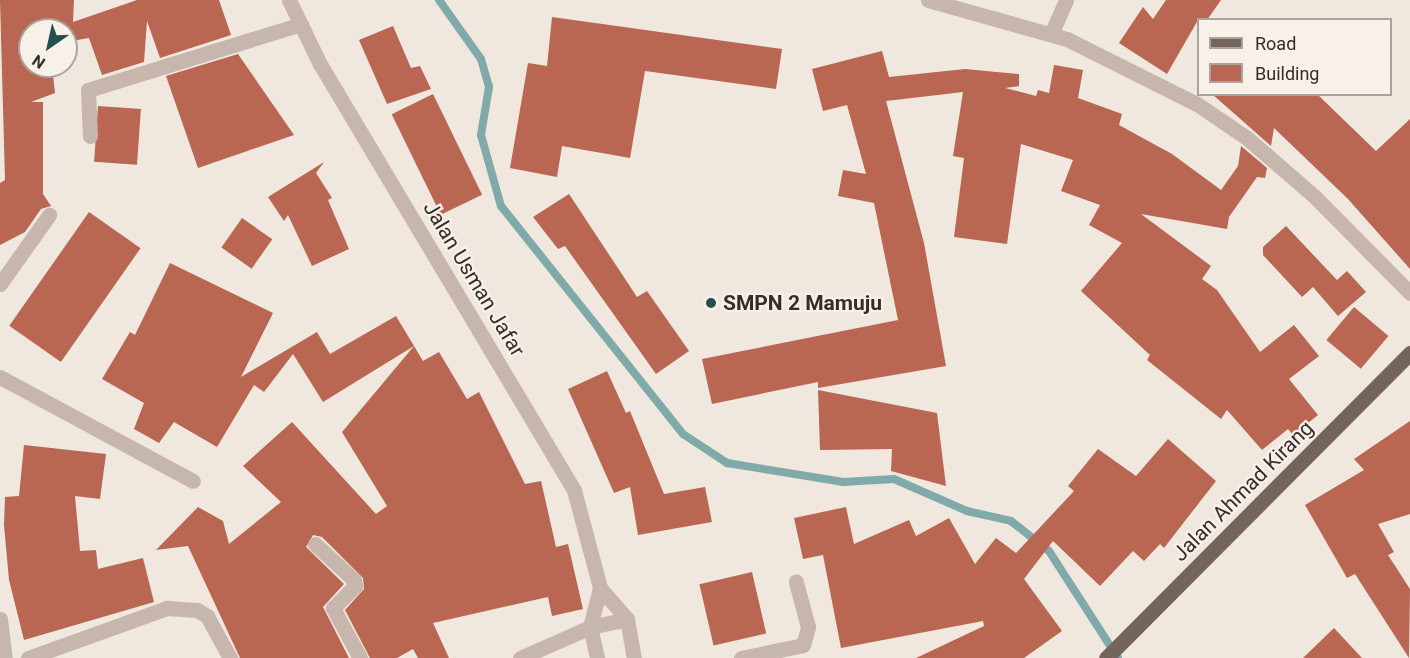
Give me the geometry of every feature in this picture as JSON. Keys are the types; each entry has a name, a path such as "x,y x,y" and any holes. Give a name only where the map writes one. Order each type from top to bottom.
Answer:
{"main road":[{"name":"Jalan Ahmad Kirang","path":"1106,658 1410,353"}],"street":[{"name":"Jalan Usman Jafar","path":"290,0 301,24 570,483 585,521 600,588"},
{"path":"928,0 1051,34 1138,71 1246,138 1315,196 1410,293"},
{"path":"1051,34 1066,0"},
{"path":"90,136 88,90 301,24"},
{"path":"0,284 49,215"},
{"path":"0,377 193,481"},
{"path":"315,544 354,580 355,585 333,608 360,658"},
{"path":"741,658 803,645 808,627 796,582"},
{"path":"600,588 627,619 634,658"},
{"path":"597,658 590,627 600,588"},
{"path":"28,658 167,608 197,610 207,616 230,658"},
{"path":"0,619 5,658"},
{"path":"520,658 590,627 627,619"}],"building":[{"path":"0,0 74,0 73,18 18,18 18,78 53,78 55,93 31,102 43,102 43,194 51,206 41,209 25,232 0,245 0,183 5,180"},
{"path":"137,0 219,0 231,35 160,58 147,21 144,62 102,75 89,38 78,40 78,20"},
{"path":"1166,0 1221,0 1208,18 1197,18 1167,74 1119,43 1143,7 1153,19"},
{"path":"552,17 782,49 776,89 645,71 630,158 562,146 557,177 510,168 528,63 547,66"},
{"path":"393,26 411,68 420,66 431,89 387,104 359,40"},
{"path":"882,51 889,77 965,69 1019,74 1019,86 1005,88 1036,96 1038,90 1049,93 1054,65 1083,70 1078,98 1122,114 1119,125 1172,154 1221,190 1238,166 1241,146 1267,168 1265,178 1257,177 1229,217 1227,229 1141,214 1211,266 1202,279 1217,290 1260,352 1294,325 1319,356 1289,379 1318,415 1293,435 1288,429 1262,450 1227,410 1221,419 1147,360 1150,355 1081,291 1122,243 1089,225 1100,205 1061,191 1073,160 1021,144 1007,244 954,237 964,158 953,156 963,92 886,101 924,243 946,366 818,388 818,382 712,404 702,359 898,320 874,203 838,196 843,170 866,174 847,105 823,111 812,69"},
{"path":"238,54 294,135 198,168 166,76"},
{"path":"433,94 482,195 441,215 392,114"},
{"path":"1214,96 1319,96 1376,151 1410,119 1410,269 1348,199 1274,128 1271,146"},
{"path":"98,106 141,109 137,165 94,162"},
{"path":"324,162 316,173 332,198 328,200 349,249 312,266 288,215 284,221 268,197"},
{"path":"569,194 637,297 647,291 689,351 656,374 565,246 558,249 533,217"},
{"path":"89,212 141,248 61,362 9,326"},
{"path":"242,218 272,239 252,269 221,247"},
{"path":"1286,226 1337,280 1347,271 1366,292 1338,316 1313,287 1302,297 1263,255 1263,247"},
{"path":"170,263 273,313 241,377 317,332 330,354 396,316 414,346 323,402 293,354 264,392 254,385 217,447 174,422 159,443 134,429 144,403 102,379 130,332 135,335"},
{"path":"1354,307 1388,336 1361,369 1326,340"},
{"path":"414,346 423,361 439,352 467,399 479,392 525,484 541,481 556,547 568,544 583,609 552,616 548,597 433,623 449,658 418,658 413,649 397,658 370,658 345,610 364,589 363,578 322,537 313,535 306,547 344,584 323,607 349,658 240,658 188,546 156,550 198,507 223,521 229,544 281,502 243,466 292,422 376,514 387,506 342,432"},
{"path":"607,371 626,413 630,411 664,494 705,487 712,522 638,535 630,487 614,493 568,389"},
{"path":"818,390 937,413 946,486 891,471 892,449 820,450"},
{"path":"1410,421 1410,514 1378,524 1394,552 1388,555 1410,589 1409,658 1355,574 1347,578 1305,505 1364,470 1354,459"},
{"path":"1168,439 1216,481 1164,548 1160,544 1144,561 1133,551 1100,586 1053,541 1024,579 1062,631 1024,658 916,658 984,626 983,621 841,648 823,555 803,559 794,518 846,507 854,544 909,520 916,536 949,518 975,564 996,538 1016,553 1074,491 1068,486 1098,449 1136,476"},
{"path":"24,445 106,454 100,499 75,496 80,551 96,550 98,569 143,558 154,602 24,640 9,580 4,525 5,497 19,496"},
{"path":"752,572 766,633 714,646 699,584"},
{"path":"1334,628 1362,658 1303,658"}],"waterway":[{"path":"439,0 481,59 489,87 481,135 501,206 683,434 727,463 843,482 894,479 967,511 1011,521 1049,551 1118,658"}],"place":[{"name":"SMPN 2 Mamuju","path":"711,303"}]}
